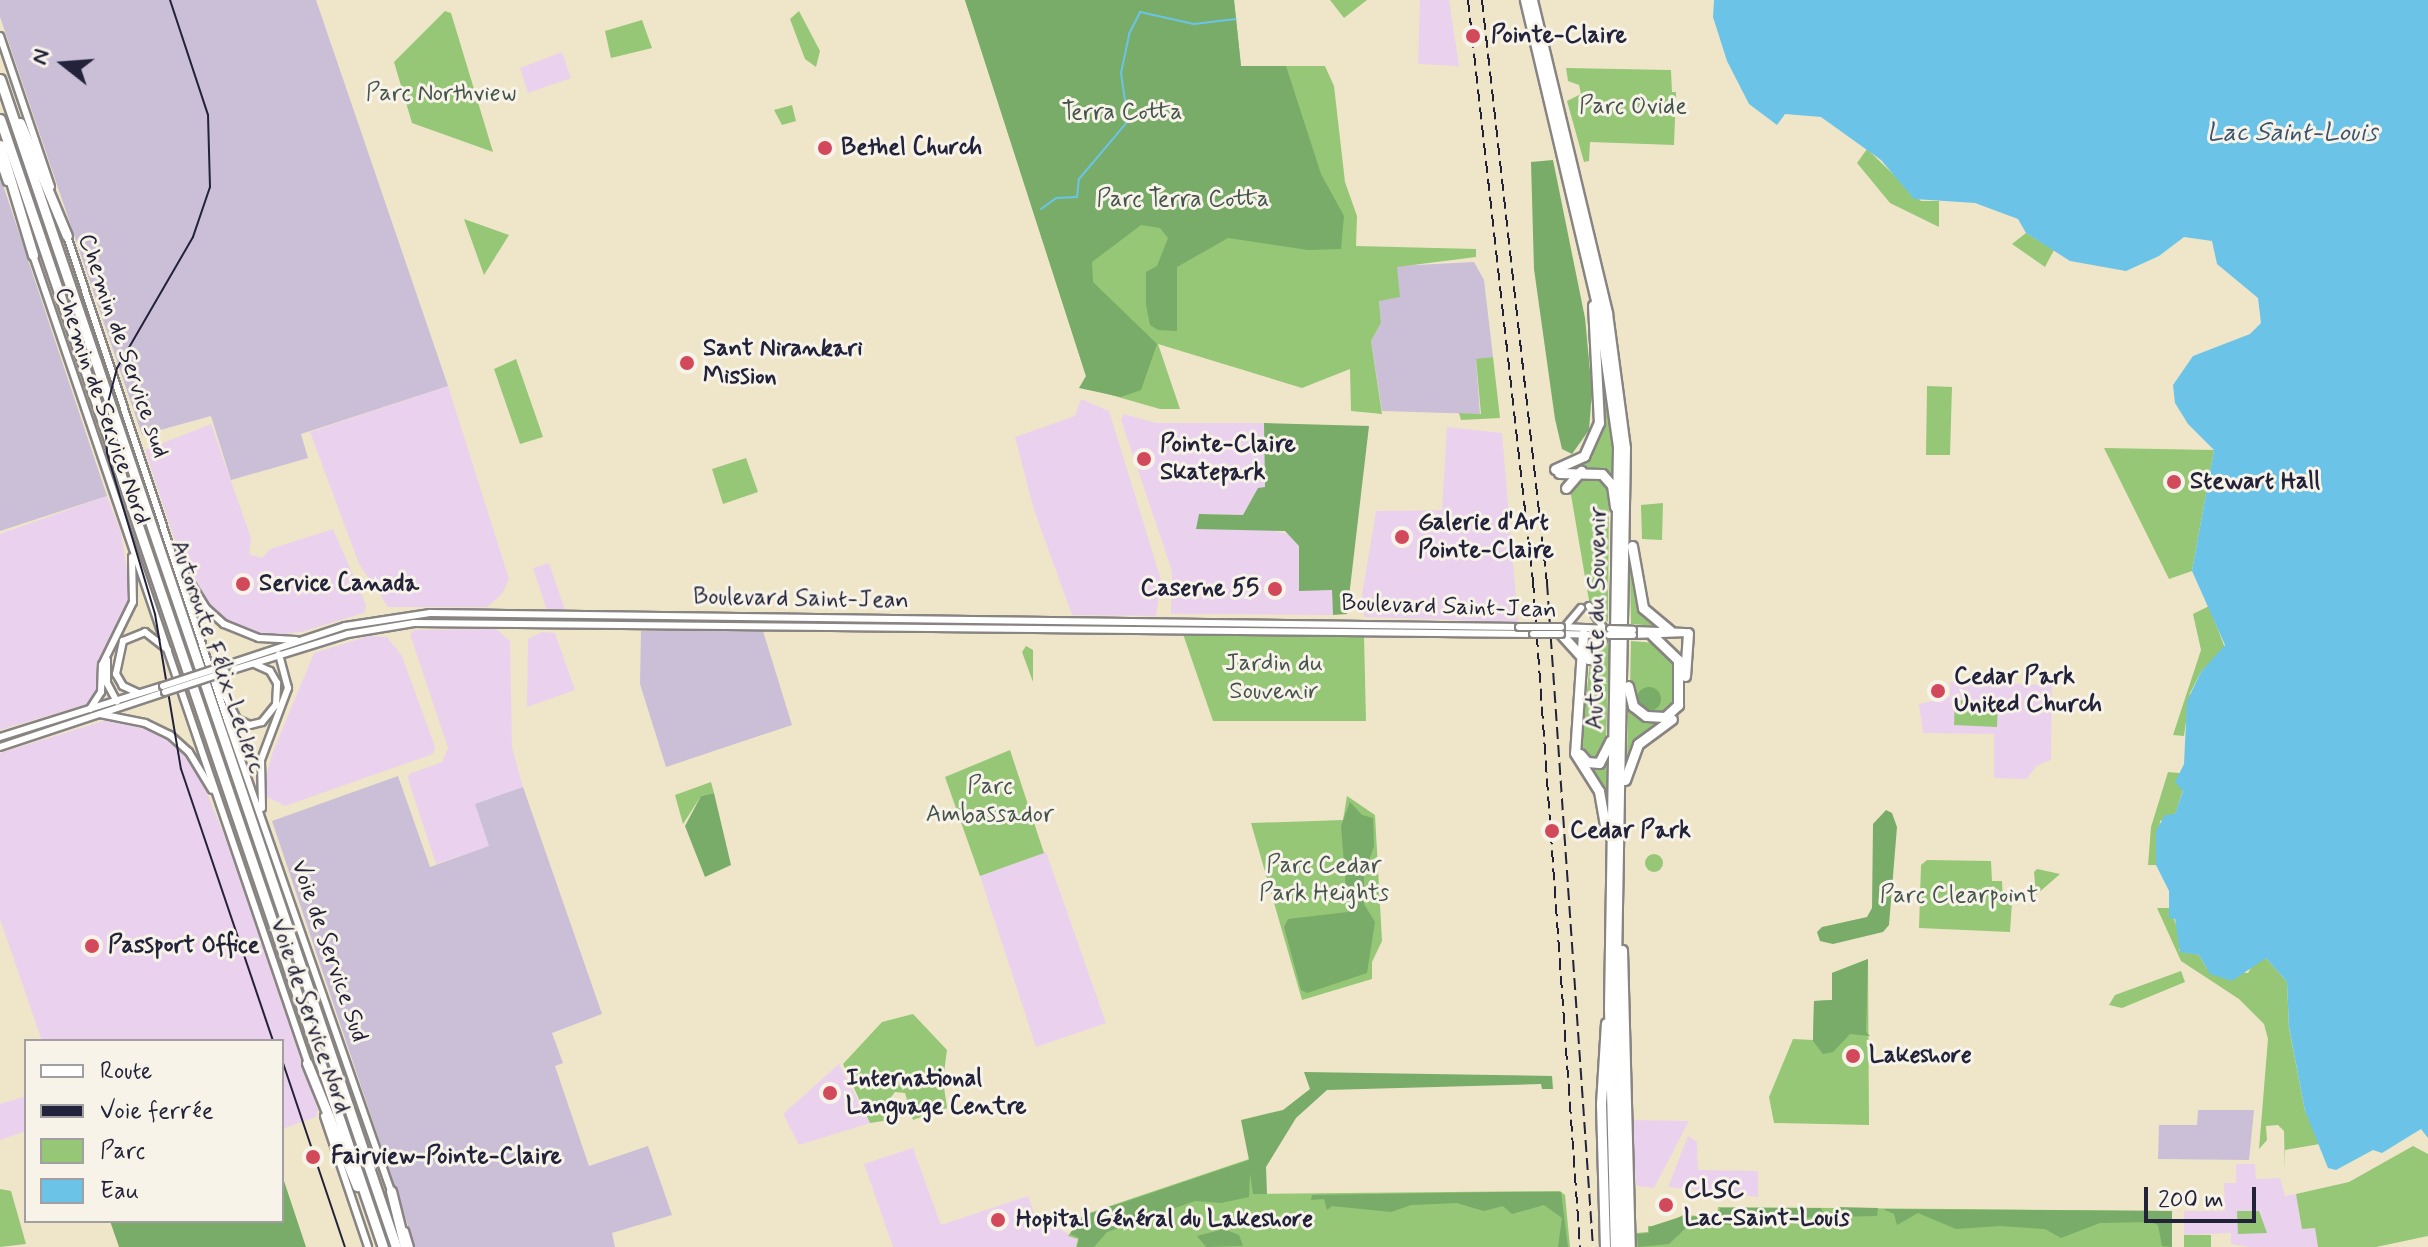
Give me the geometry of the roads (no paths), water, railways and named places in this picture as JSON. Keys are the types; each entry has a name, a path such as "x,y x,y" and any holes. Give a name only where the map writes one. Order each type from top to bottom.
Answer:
{"highway":[{"name":"Autoroute du Souvenir","path":"1525,0 1592,281 1614,407 1620,542 1609,1008 1615,1247"},
{"name":"Autoroute du Souvenir","path":"1532,0 1613,342 1625,438 1630,635 1617,899 1623,1247"},
{"path":"0,80 67,236"},
{"name":"Autoroute Félix-Leclerc","path":"0,80 396,1247"},
{"name":"Autoroute Félix-Leclerc","path":"0,119 383,1247"},
{"path":"0,145 33,255"},
{"path":"1592,281 1599,423 1584,456 1556,471 1598,471 1609,480 1620,542"},
{"path":"1566,488 1581,471"},
{"path":"1628,523 1642,605 1670,631"},
{"path":"1562,630 1583,660"},
{"path":"1607,632 1589,654 1579,749 1585,760 1596,763 1604,758 1615,718"},
{"path":"1620,803 1636,748 1682,707 1688,633"},
{"path":"1583,634 1575,753 1600,795 1611,852"},
{"path":"1630,635 1630,700 1643,714 1662,718 1679,702 1680,671 1671,649 1652,635"},
{"path":"1617,899 1632,1189 1630,1247"},
{"path":"1605,1247 1601,1073 1609,1008"},
{"path":"307,1063 377,1229"},
{"path":"391,1191 408,1247"}],"main road":[{"name":"Chemin de Service sud","path":"0,36 211,669"},
{"name":"Chemin de Service Nord","path":"0,162 232,842"},
{"path":"90,709 100,695 101,668 133,602 132,553"},
{"path":"176,561 206,608 224,624 259,638 300,640"},
{"path":"1562,630 1585,607 1607,632"},
{"name":"Boulevard Saint-Jean","path":"228,668 253,663 300,640 391,616 454,613 1520,630"},
{"name":"Boulevard Saint-Jean","path":"0,737 90,709 119,704 276,652 373,628 422,623 1562,630 1630,635 1688,633"},
{"name":"Boulevard Saint-Jean","path":"1562,630 1583,634 1607,632"},
{"name":"Boulevard Saint-Jean","path":"1630,635 1670,631 1688,633"},
{"path":"140,694 123,686 116,674 123,641 145,632 170,653"},
{"path":"263,818 260,765 288,688 276,652"},
{"path":"108,656 107,683 119,704"},
{"path":"211,669 235,716 256,724 273,711 278,687 272,673 253,663"},
{"name":"Voie de Service Sud","path":"211,669 391,1191"},
{"name":"Boulevard Saint-Jean","path":"0,747 100,714 140,694 164,689"},
{"path":"100,714 140,721 170,735 193,758 218,801"},
{"name":"Voie de Service Nord","path":"232,842 368,1247"}],"water":[{"name":"Lac Saint-Louis","path":"1714,0 2428,0 2428,1138 2421,1129 2382,1153 2373,1150 2336,1170 2328,1168 2305,1111 2289,1027 2287,982 2266,958 2232,981 2210,974 2199,955 2180,952 2175,919 2169,918 2169,891 2156,865 2156,831 2165,815 2175,814 2183,791 2175,782 2184,764 2187,701 2201,672 2225,645 2192,571 2214,450 2188,424 2175,403 2173,385 2193,356 2250,334 2261,323 2258,298 2217,264 2212,241 2184,237 2159,256 2126,271 2070,261 2026,233 2018,219 1975,203 1914,199 1881,160 1821,117 1785,114 1777,125 1749,104 1727,61 1713,17"}],"waterway":[{"path":"1041,209 1056,198 1077,197 1079,179 1128,121 1121,73 1129,34 1140,12 1194,24 1236,19"}],"tram line":[{"path":"170,0 208,115 210,187 193,237 117,368 105,414 107,453 155,614 181,769 272,1039"},
{"path":"284,1066 345,1247"}],"railway":[{"path":"1468,0 1533,581 1580,1247"},
{"path":"1482,0 1547,583 1593,1247"}],"place":[{"name":"Pointe-Claire","path":"1473,36"},
{"name":"Bethel Church","path":"825,148"},
{"name":"Sant Nirankari Mission","path":"687,363"},
{"name":"Pointe-Claire Skatepark","path":"1144,459"},
{"name":"Stewart Hall","path":"2174,482"},
{"name":"Galerie d'Art Pointe-Claire","path":"1402,537"},
{"name":"Service Canada","path":"243,584"},
{"name":"Caserne 55","path":"1275,589"},
{"name":"Cedar Park United Church","path":"1938,691"},
{"name":"Cedar Park","path":"1552,831"},
{"name":"Passport Office","path":"92,946"},
{"name":"Lakeshore","path":"1853,1056"},
{"name":"International Language Centre","path":"830,1093"},
{"name":"Fairview-Pointe-Claire","path":"313,1157"},
{"name":"CLSC Lac-Saint-Louis","path":"1666,1205"},
{"name":"Hopital Général du Lakeshore","path":"998,1220"}],"park label":[{"name":"Parc Northview","path":"441,94"},
{"name":"Parc Ovide","path":"1633,107"},
{"name":"Terra Cotta","path":"1122,113"},
{"name":"Parc Terra Cotta","path":"1183,200"},
{"name":"Jardin du Souvenir","path":"1274,678"},
{"name":"Parc Ambassador","path":"990,801"},
{"name":"Parc Cedar Park Heights","path":"1324,880"},
{"name":"Parc Clearpoint","path":"1959,896"}]}
